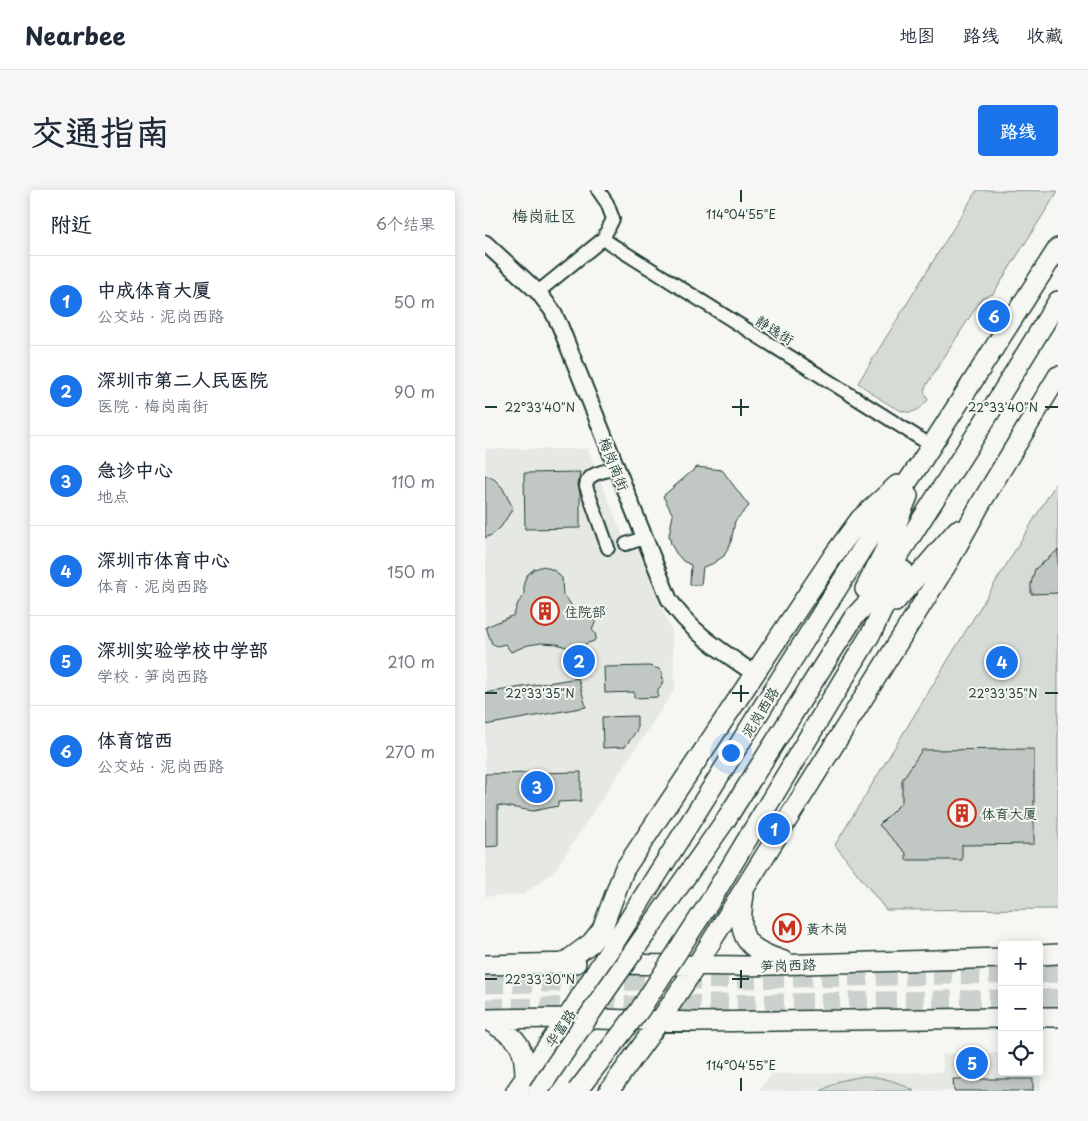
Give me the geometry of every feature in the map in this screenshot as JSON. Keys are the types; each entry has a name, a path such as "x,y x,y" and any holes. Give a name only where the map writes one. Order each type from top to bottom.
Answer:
{"main road":[{"name":"泥岗西路","path":"601,964 864,546 932,446 1058,248"},
{"name":"泥岗西路","path":"607,989 725,821 854,617 870,600 979,430 1058,301"},
{"path":"577,1091 639,1011 709,903 873,630 890,594 1058,325"},
{"path":"609,1091 659,1022 696,966 949,561 981,502 1058,376"},
{"name":"泥岗西路","path":"854,617 862,595 890,540 921,462"},
{"path":"564,963 591,943 601,929 624,870 807,594 860,519 921,462"},
{"path":"873,630 981,502"},
{"path":"746,886 741,923 747,940 761,953 795,965"},
{"path":"1043,955 1058,954"},
{"name":"笋岗西路","path":"485,965 564,963 696,966 795,965 998,958"},
{"name":"华富路","path":"527,1087 601,964"},
{"name":"华富路","path":"527,1087 607,989"},
{"path":"1043,1018 1058,1017"},
{"path":"486,1019 567,1018 659,1022 998,1018"},
{"path":"486,1019 520,1044 524,1057 527,1087"}],"street":[{"path":"538,292 603,239 613,219 607,203 598,190"},
{"name":"静逸街","path":"603,239 932,446"},
{"name":"梅岗南街","path":"485,243 538,292 552,310 669,599 677,611 699,634 755,674"},
{"path":"609,548 586,486 586,481 589,476 616,468"},
{"path":"626,544 644,538"}],"shaded area":[{"path":"977,190 1058,191 993,294 982,298 927,384 924,391 928,400 921,408 905,412 884,401 858,383"},
{"path":"485,449 588,449 626,544 638,550 672,632 675,689 554,871 523,895 485,896"},
{"path":"1058,480 1058,909 886,910 835,845"},
{"path":"998,1053 998,1076 1041,1076 1041,1091 758,1091 772,1074 943,1072 943,1054"},
{"path":"864,1076 890,1080 914,1091 821,1091 839,1081"}],"building":[{"path":"697,467 722,470 749,506 735,521 731,542 724,556 712,564 703,567 701,585 690,585 691,565 683,561 671,544 669,535 673,515 663,496"},
{"path":"580,472 578,485 580,493 580,528 525,529 524,473"},
{"path":"485,475 494,479 502,487 513,508 501,527 485,538"},
{"path":"1058,550 1058,593 1031,594 1031,584 1035,569"},
{"name":"住院部","path":"544,566 555,571 562,578 563,596 568,600 576,613 596,621 592,630 596,637 594,641 585,644 581,652 557,644 542,643 528,645 511,652 505,644 498,646 492,644 486,627 514,615 518,603 524,596 524,582 527,575 534,569"},
{"path":"649,666 659,669 662,674 663,681 658,689 658,697 634,698 634,692 605,693 604,667"},
{"path":"578,678 586,707 485,725 485,693"},
{"path":"637,716 637,730 625,747 603,748 602,717"},
{"name":"体育大厦","path":"1034,749 1034,844 962,845 962,860 906,860 906,853 879,825 902,802 902,780 922,750"},
{"path":"581,772 581,801 558,802 558,806 533,811 498,805 498,846 485,847 485,774"},
{"path":"953,1079 1033,1079 1033,1091 954,1091"}],"tunnel":[{"path":"1043,974 1058,973"},
{"path":"485,984 998,974"},
{"path":"1043,999 1058,998"},
{"path":"485,1008 998,999"}],"place":[{"name":"体育馆西","path":"994,316"},
{"name":"住院部","path":"545,611"},
{"name":"深圳市第二人民医院","path":"579,661"},
{"name":"深圳市体育中心","path":"1002,662"},
{"name":"急诊中心","path":"537,787"},
{"name":"体育大厦","path":"962,813"},
{"name":"中成体育大厦","path":"774,829"},
{"name":"黄木岗","path":"787,928"},
{"name":"深圳实验学校中学部","path":"972,1063"}],"district":[{"name":"梅岗社区","path":"544,215"}]}
